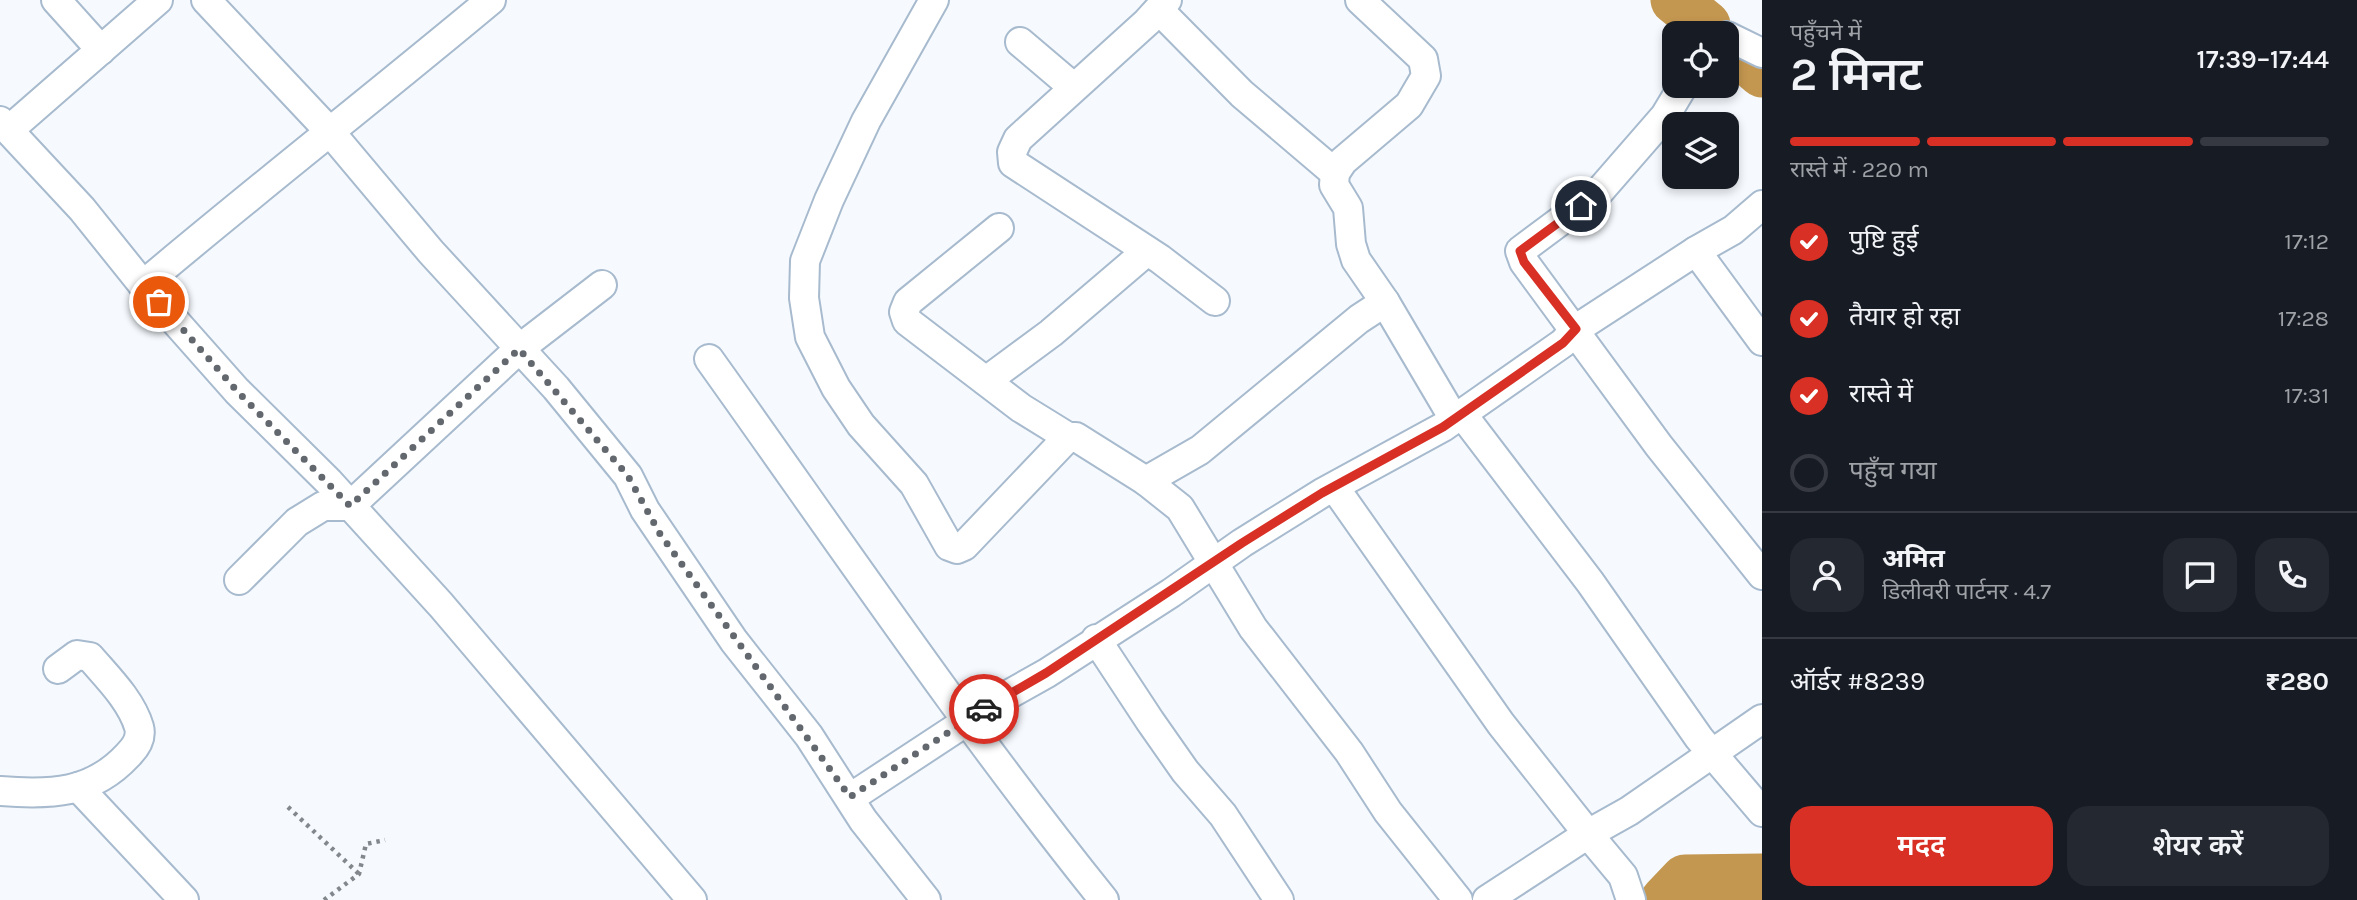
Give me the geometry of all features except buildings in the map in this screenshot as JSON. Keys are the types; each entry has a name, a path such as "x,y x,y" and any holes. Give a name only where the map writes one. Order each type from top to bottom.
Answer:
{"street":[{"path":"57,0 101,50"},
{"path":"158,0 101,50 4,125 82,209 143,285 237,391 350,506 441,605 692,900"},
{"path":"206,0 331,133 431,252 628,476 660,534 850,797 863,820 926,900"},
{"path":"143,285 253,191 331,133 491,0"},
{"path":"934,0 866,121 805,261 804,298 810,337 836,388 861,425 914,484 949,546 957,549 964,546 1021,490 1068,437"},
{"path":"1360,0 1423,58 1426,76 1409,105 1343,161 1335,173 1334,185 1348,208 1351,244 1356,260 1458,417 1596,591 1712,755 1762,812"},
{"path":"1215,301 1147,251 1013,163 1012,152 1018,139 1163,5 1241,94 1335,173"},
{"path":"1020,42 1073,87"},
{"path":"1739,42 1762,53"},
{"path":"1676,98 1665,116 1598,193 1520,251 1524,262 1576,329 1659,446 1762,575"},
{"path":"850,797 965,721 1171,593 1213,561 1458,417 1563,343 1576,329 1733,230 1762,205"},
{"path":"999,228 908,302 904,312 907,321 986,381 1068,437 1076,437 1146,481 1180,509 1252,628 1458,900"},
{"path":"986,381 1051,333 1147,251"},
{"path":"1696,251 1762,341"},
{"path":"239,580 297,522 323,506 350,506 519,349 602,285"},
{"path":"1146,481 1200,450 1359,319 1385,302"},
{"path":"709,359 965,721 1104,900"},
{"path":"1335,488 1501,724 1623,876 1631,900"},
{"path":"1096,639 1185,771 1223,815 1279,900"},
{"path":"0,792 63,791 96,782 113,772 135,747 139,728 122,696 90,657 77,655 58,669"},
{"path":"1487,900 1588,834 1629,811 1762,719"},
{"path":"78,788 184,900"}],"path":[{"path":"288,807 359,874"},
{"path":"324,900 359,874 366,844 385,840"}],"waterway":[{"path":"1675,0 1701,21"},
{"path":"1740,54 1762,73"},
{"path":"1665,900 1685,879 1762,878"}],"way so far":[{"path":"159,302 237,391 350,506 519,349 556,388 628,476 660,534 768,687 809,736 850,797 984,709"}],"route":[{"path":"984,709 1046,673 1171,593 1213,561 1322,493 1443,427 1563,343 1576,329 1524,262 1520,251 1581,206"}]}
